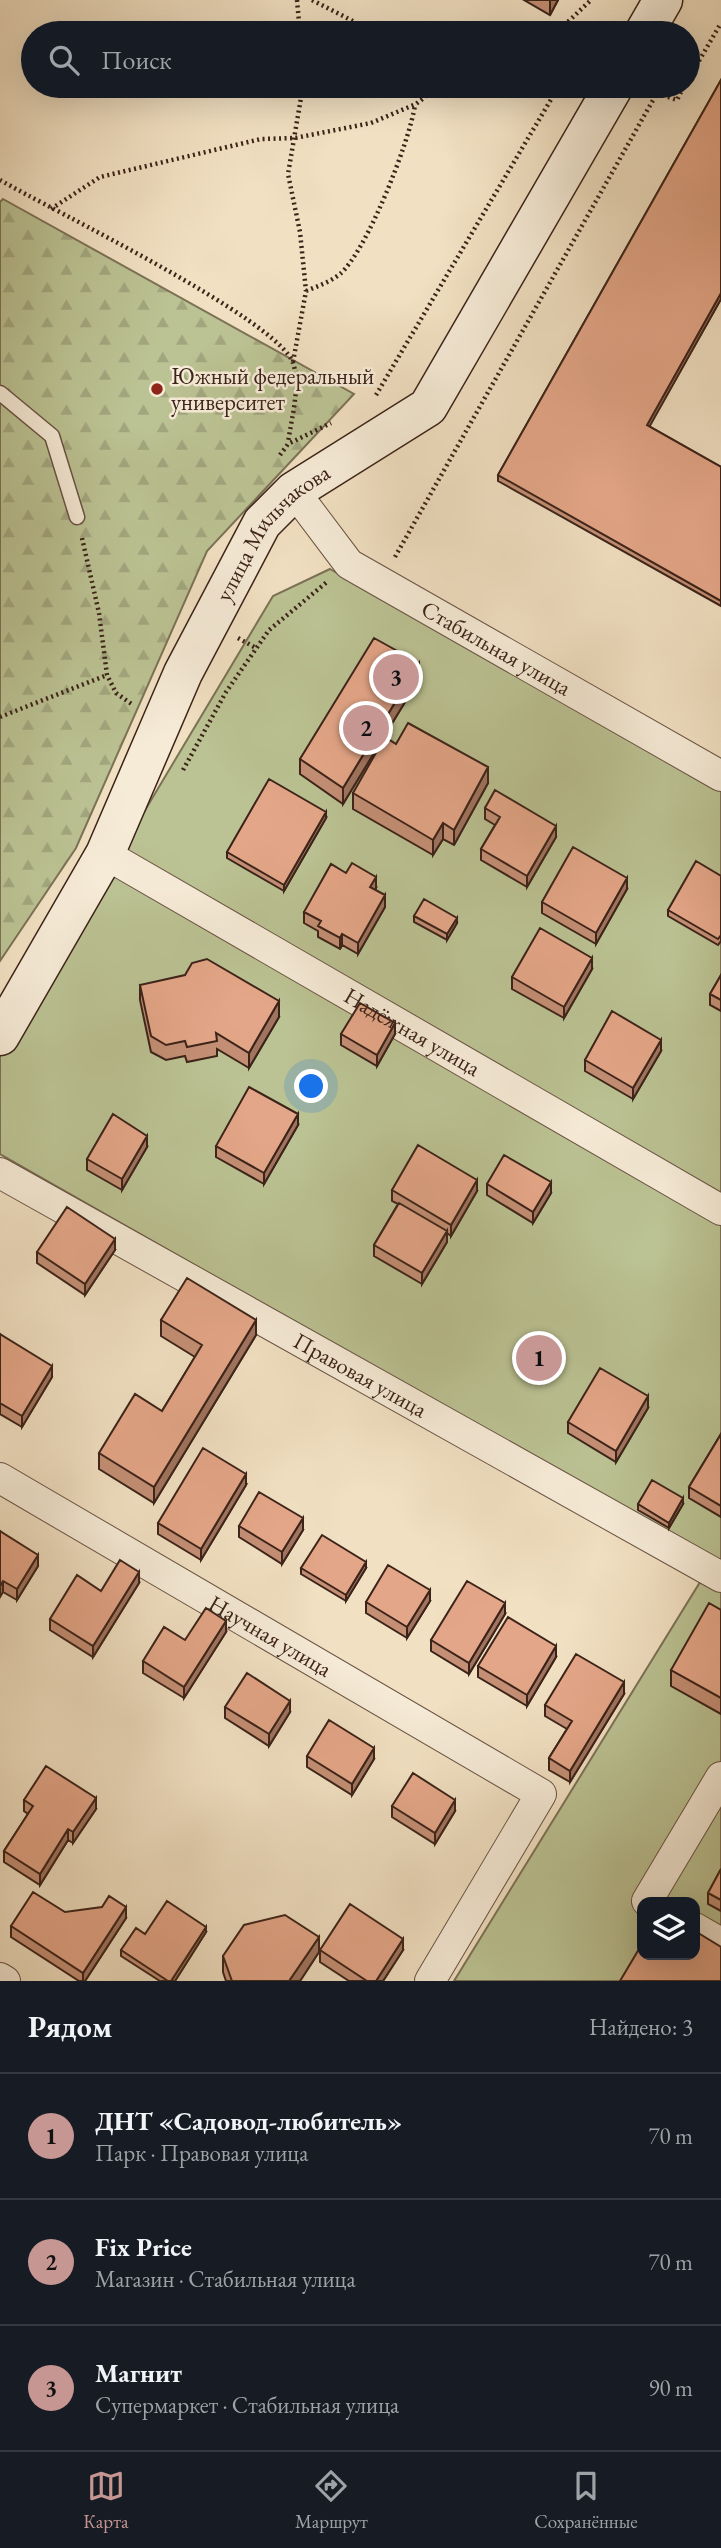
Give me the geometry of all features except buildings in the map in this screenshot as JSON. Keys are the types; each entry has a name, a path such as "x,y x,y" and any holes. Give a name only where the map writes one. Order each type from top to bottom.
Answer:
{"street":[{"path":"651,21 663,0"},
{"name":"улица Мильчакова","path":"0,1036 105,854 183,673 262,523 294,491 428,407 607,98"},
{"name":"Стабильная улица","path":"294,491 349,564 721,776"},
{"name":"Надёжная улица","path":"105,854 721,1210"},
{"name":"Правовая улица","path":"0,1173 721,1577"},
{"name":"Научная улица","path":"0,1478 541,1794 430,1981"},
{"path":"651,1897 721,1777"},
{"path":"700,1931 721,1943"},
{"path":"0,1978 5,1981"}],"lane":[{"path":"0,393 52,436 77,517"}],"path":[{"path":"297,0 299,21"},
{"path":"312,0 353,21"},
{"path":"569,21 591,0"},
{"path":"700,59 721,23"},
{"path":"301,98 288,174 300,232 306,291 293,363 295,393 288,444 336,420"},
{"path":"51,209 100,177 261,139 295,138 371,123 416,104 424,98"},
{"path":"372,402 552,98"},
{"path":"381,582 654,98"},
{"path":"306,291 342,273 361,245 412,128 416,104"},
{"path":"0,180 186,280 277,341 293,363"},
{"path":"77,517 99,613 107,675 116,693 142,710"},
{"path":"181,774 226,692 269,630 349,564"},
{"path":"0,717 107,675"}],"green space":[{"path":"3,199 354,394 207,551 76,848 0,961 0,202"},
{"path":"330,569 721,790 721,1981 454,1981 713,1561 0,1154 0,1053 273,596"}],"place":[{"name":"Южный федеральный университет","path":"157,389"},
{"name":"Магнит","path":"396,677"},
{"name":"Fix Price","path":"366,728"},
{"name":"ДНТ «Садовод-любитель»","path":"539,1358"}]}
